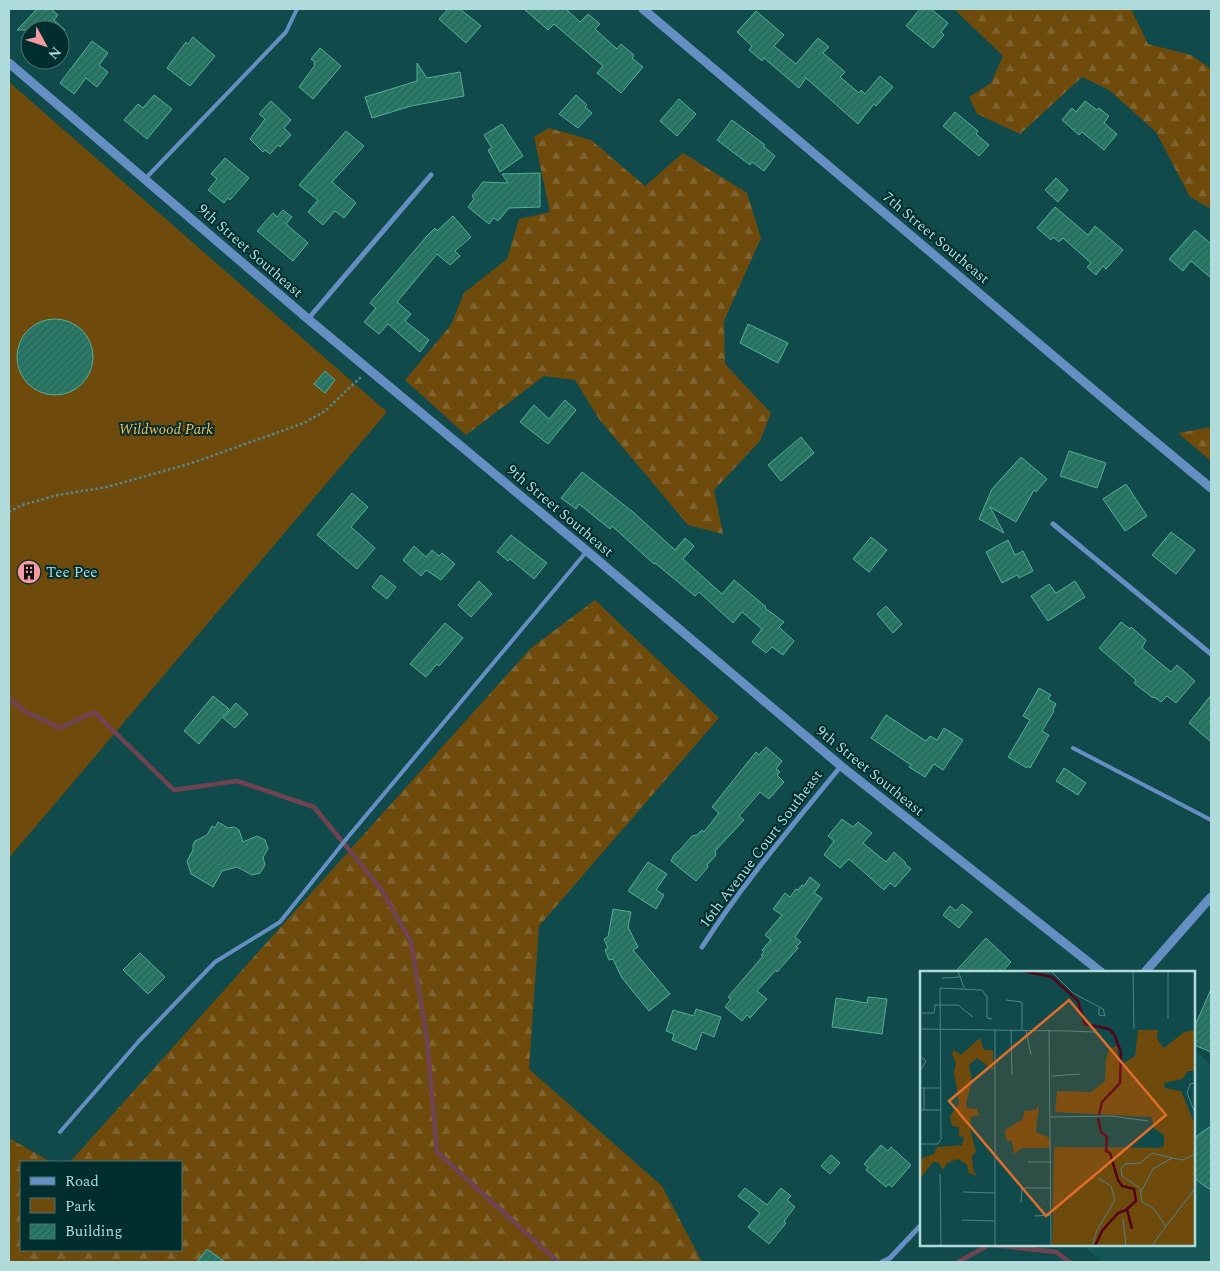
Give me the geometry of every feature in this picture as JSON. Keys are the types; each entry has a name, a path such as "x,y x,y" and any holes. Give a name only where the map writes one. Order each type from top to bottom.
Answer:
{"street":[{"name":"7th Street Southeast","path":"643,9 1211,488"},
{"name":"9th Street Southeast","path":"9,63 308,319 587,551 841,766 1100,971"},
{"path":"308,319 431,175"},
{"path":"1053,524 1211,654"},
{"name":"16th Avenue Court Southeast","path":"702,947 772,849 841,766"},
{"path":"1146,971 1211,897"},
{"path":"882,1262 890,1258 920,1226"}],"lane":[{"path":"145,179 286,32 297,9"},
{"path":"60,1132 139,1042 215,962 280,922 348,837 587,551"},
{"path":"1073,748 1211,820"}],"path":[{"path":"9,512 58,495 107,487 192,463 304,423 325,411 369,370"}],"shaded area":[{"path":"1195,1051 1211,1065 1211,1262 1103,1262 1083,1246 1195,1246"}],"green space":[{"path":"954,9 1131,9 1148,44 1191,55 1211,69 1211,209 1190,197 1156,132 1109,90 1082,77 1020,134 977,114 969,97 991,83 1003,56"},
{"name":"Wildwood Park","path":"9,82 387,412 9,858"},
{"path":"549,128 591,140 645,186 683,153 747,193 761,238 724,321 725,364 771,413 760,441 714,490 723,534 688,525 599,419 575,380 544,376 466,435 405,380 451,325 464,293 507,259 519,219 550,212 534,137"},
{"path":"1211,427 1211,461 1178,433"},
{"path":"595,600 719,718 539,926 529,1069 662,1186 702,1262 9,1262 9,1138 49,1161 20,1161 20,1251 182,1251 182,1161 71,1161 531,648"}],"building":[{"path":"37,9 51,9 58,15 54,20 27,20"},
{"path":"448,9 460,9 481,26 466,43 439,19"},
{"path":"524,9 566,9 580,22 588,14 600,24 595,29 617,49 621,44 634,55 632,58 643,67 621,93 597,73 603,66 554,24 548,30"},
{"path":"920,9 931,9 948,23 941,32 944,35 933,48 906,26"},
{"path":"756,11 784,35 774,46 796,64 818,38 829,47 823,53 845,72 840,77 859,93 861,90 865,94 880,76 893,87 876,106 874,104 858,124 806,78 799,88 764,58 762,61 749,50 752,46 737,32"},
{"path":"193,37 215,56 190,86 167,68 186,42 188,44"},
{"path":"92,41 108,53 99,65 108,72 97,87 86,78 74,94 60,83"},
{"path":"320,48 341,66 313,99 299,87 315,65 315,62 311,59"},
{"path":"417,63 427,78 460,72 464,96 411,106 372,118 365,97 417,81"},
{"path":"154,95 172,109 147,139 124,120 138,104 143,108"},
{"path":"576,95 587,105 585,107 592,113 578,128 559,114"},
{"path":"679,99 696,114 677,136 660,121"},
{"path":"271,101 291,120 284,128 291,135 280,147 278,145 270,154 265,150 263,152 250,139 265,119 259,114"},
{"path":"1085,101 1109,116 1104,123 1117,134 1104,150 1082,132 1079,135 1062,120 1072,108 1076,112"},
{"path":"955,112 978,131 976,134 989,145 979,156 943,126"},
{"path":"732,120 765,145 763,146 775,156 764,171 752,162 750,165 717,140"},
{"path":"502,124 523,156 500,172 488,150 492,148 484,135"},
{"path":"346,131 364,146 332,182 356,203 344,218 335,211 323,225 308,212 318,200 299,185"},
{"path":"225,158 249,178 230,200 228,198 224,203 208,190 217,179 211,174"},
{"path":"540,173 540,207 509,208 498,221 494,218 489,224 468,207 474,199 472,196 483,182 508,183 502,174"},
{"path":"1056,178 1068,190 1058,202 1045,190"},
{"path":"1055,207 1088,235 1095,226 1123,250 1106,269 1103,266 1096,275 1087,267 1091,263 1063,238 1059,242 1053,237 1051,240 1037,228"},
{"path":"283,210 292,217 286,224 308,243 293,261 257,231 273,213 277,217"},
{"path":"453,216 471,237 455,251 460,256 450,265 437,254 397,302 411,314 405,321 429,340 420,352 388,324 379,334 364,322 376,308 370,303 427,236 435,228 437,231"},
{"path":"1195,230 1211,244 1211,278 1191,261 1183,271 1169,259"},
{"path":"55,319 69,322 82,330 90,343 93,357 90,371 82,384 69,392 55,395 41,392 28,384 20,371 17,357 20,343 28,330 41,322"},
{"path":"748,324 788,343 778,363 740,343"},
{"path":"325,371 335,380 325,393 314,384"},
{"path":"565,400 576,410 548,444 520,422 534,405 549,419"},
{"path":"801,437 814,453 781,481 768,465"},
{"path":"1069,451 1106,463 1097,488 1060,476"},
{"path":"1021,457 1047,479 1036,492 1034,490 1016,522 990,507 1004,533 979,519 992,489"},
{"path":"582,472 633,512 675,550 685,538 694,546 683,559 722,594 734,580 765,608 784,622 779,627 794,641 783,655 772,647 766,653 752,642 762,629 742,612 733,623 699,592 695,596 654,564 612,526 610,529 579,504 576,509 561,498"},
{"path":"1126,484 1147,516 1125,531 1103,499"},
{"path":"352,493 368,507 351,527 375,548 357,569 317,535"},
{"path":"1171,532 1195,550 1176,574 1152,555"},
{"path":"511,535 547,563 534,579 510,559 508,561 497,552"},
{"path":"871,537 887,550 869,572 853,559"},
{"path":"1008,540 1015,555 1023,551 1033,571 1019,578 1017,575 1002,583 986,552"},
{"path":"414,546 426,557 432,550 439,556 442,553 455,564 441,580 426,570 421,576 403,560"},
{"path":"381,575 396,587 387,599 372,587"},
{"path":"479,581 492,594 471,617 458,605"},
{"path":"1075,581 1085,597 1048,621 1031,596 1049,584 1056,593"},
{"path":"886,606 902,624 893,633 877,614"},
{"path":"1121,622 1130,629 1131,627 1146,640 1142,648 1171,672 1177,665 1195,681 1176,703 1167,696 1161,702 1153,698 1134,683 1136,680 1099,648"},
{"path":"445,623 463,638 439,666 437,664 426,677 410,664"},
{"path":"1039,688 1051,695 1048,699 1056,704 1042,731 1049,735 1030,768 1028,766 1027,768 1008,757 1030,720 1023,716"},
{"path":"1211,695 1211,742 1189,723"},
{"path":"213,696 229,709 199,744 184,731"},
{"path":"236,703 248,714 235,728 223,718"},
{"path":"886,715 926,741 930,736 937,740 944,728 963,740 943,770 934,764 925,777 909,767 911,765 871,738"},
{"path":"766,747 782,761 776,769 780,772 777,775 784,782 769,799 760,792 739,816 744,820 715,851 716,855 696,881 671,861 674,855 692,836 697,835 702,830 704,832 719,813 712,807 756,752 759,755"},
{"path":"1064,768 1086,783 1078,795 1056,781"},
{"path":"842,819 853,827 858,822 872,833 863,843 886,862 894,852 911,869 895,887 890,883 884,890 849,859 840,868 824,855 834,841 828,836"},
{"path":"218,822 228,828 234,827 239,830 243,842 257,836 265,840 268,849 263,857 265,865 260,873 252,875 237,867 222,871 213,887 191,874 187,861 195,841 207,835 212,826 215,828"},
{"path":"648,862 667,874 656,890 664,895 656,909 628,891"},
{"path":"810,877 820,885 814,893 822,898 795,937 801,942 796,947 798,948 757,991 767,999 750,1018 747,1015 742,1021 725,1007 731,999 728,997 763,956 761,955 764,952 762,950 771,940 765,935 782,915 773,909 785,893 790,897 796,889 798,890 802,885 804,886"},
{"path":"962,904 972,912 959,928 943,915 950,906 956,911"},
{"path":"613,909 631,912 628,927 638,947 633,950 670,994 649,1011 622,978 613,959 609,960 605,950 608,948 604,939 608,937"},
{"path":"986,938 1011,962 1003,971 956,971"},
{"path":"140,953 165,977 148,994 123,970"},
{"path":"1211,989 1211,1052 1195,1045 1195,1026"},
{"path":"868,997 887,999 882,1034 832,1027 836,998 867,1003"},
{"path":"696,1009 721,1017 714,1037 702,1032 696,1050 672,1040 674,1034 666,1031 673,1010 694,1016"},
{"path":"1211,1126 1211,1190 1195,1177 1195,1140 1198,1135"},
{"path":"881,1145 888,1151 891,1147 911,1165 892,1187 888,1184 886,1187 866,1170 868,1167 864,1164"},
{"path":"831,1155 840,1163 830,1174 821,1166"},
{"path":"745,1188 767,1205 781,1188 791,1196 787,1200 795,1207 784,1221 786,1223 769,1244 748,1227 760,1213 738,1196"},
{"path":"207,1249 225,1262 197,1262"}],"waterway":[{"path":"9,698 24,711 60,728 94,712 174,790 237,781 314,807 381,889 411,942 427,1040 437,1152 558,1262"},
{"path":"958,1262 987,1246"},
{"path":"1001,1246 1056,1252 1070,1262"}],"place":[{"name":"Tee Pee","path":"29,572"}]}
